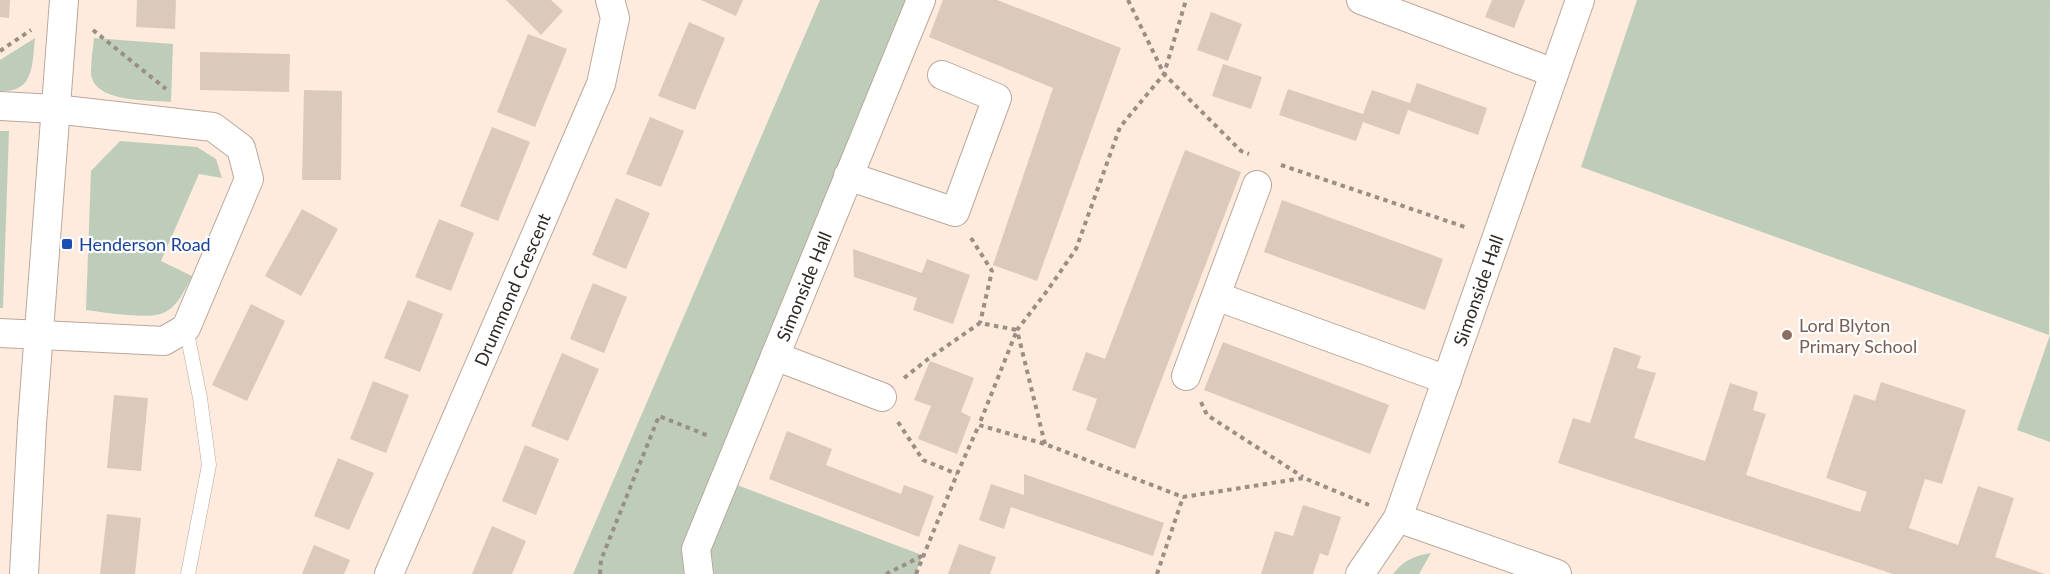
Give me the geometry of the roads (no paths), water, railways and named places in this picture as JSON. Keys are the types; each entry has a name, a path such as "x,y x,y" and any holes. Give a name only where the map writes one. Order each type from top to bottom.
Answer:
{"street":[{"name":"Drummond Crescent","path":"389,574 601,84 615,18 610,0"},
{"name":"Simonside Hall","path":"699,574 696,549 921,0"},
{"path":"1361,0 1554,73"},
{"name":"Simonside Hall","path":"1360,574 1398,518 1580,0"},
{"path":"24,574 38,336 64,4"},
{"path":"848,176 955,212 997,98 942,75"},
{"path":"0,106 56,109 213,127 241,148 249,179 186,328 164,341 0,333"},
{"path":"1186,376 1257,185"},
{"path":"1216,296 1447,380"},
{"path":"775,356 882,397"},
{"path":"1398,518 1557,574"}],"lane":[{"path":"186,328 200,398 209,465 188,574"}],"place":[{"name":"Henderson Road","path":"67,244"},
{"name":"Lord Blyton Primary School","path":"1787,335"}]}
